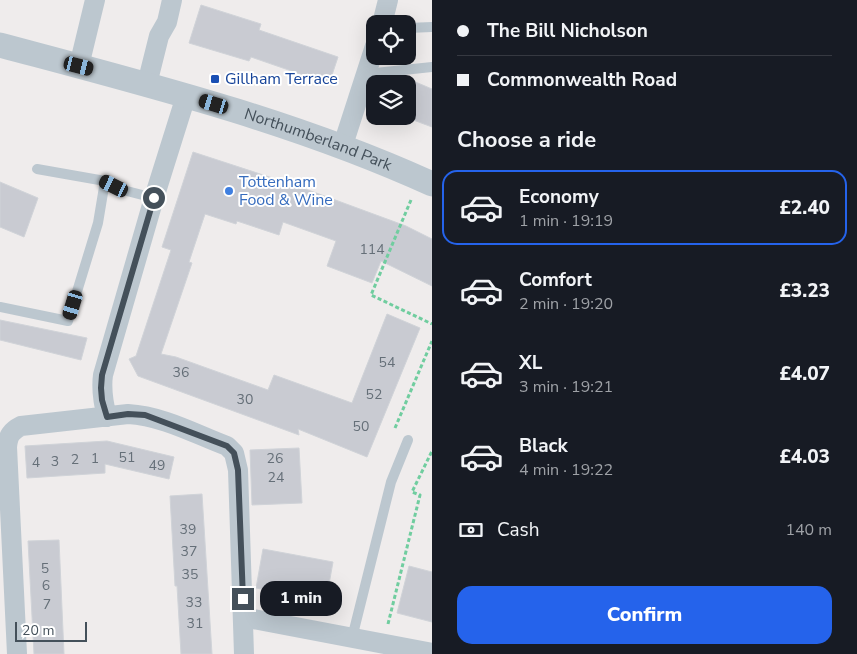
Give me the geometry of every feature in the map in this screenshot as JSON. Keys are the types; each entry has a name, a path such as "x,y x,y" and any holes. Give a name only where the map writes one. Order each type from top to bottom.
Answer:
{"street":[{"path":"79,66 95,0"},
{"path":"147,84 159,36 167,22 172,0"},
{"path":"384,15 388,0"},
{"name":"Northumberland Park","path":"0,44 147,84 280,126 426,181"},
{"path":"342,148 369,65"},
{"path":"107,417 102,400 102,375 186,96"},
{"path":"16,654 4,442 12,431 21,426 128,414 145,415 227,446 234,453 238,470 244,654"},
{"path":"243,618 354,630 432,653"}],"lane":[{"path":"416,28 432,27"},
{"path":"366,74 432,67"},
{"path":"37,169 105,181 123,190 154,198"},
{"path":"0,307 68,321 98,223 105,181"},
{"path":"354,630 391,482 408,440"}],"path":[{"path":"426,181 371,295 432,324"},
{"path":"392,436 432,341"},
{"path":"354,630 387,628 420,495 412,492 432,451"}],"building":[{"path":"201,5 261,24 259,30 338,57 329,84 251,57 249,61 189,43"},
{"path":"416,82 432,89 432,127 416,121"},
{"path":"193,152 300,187 406,226 432,239 432,286 381,261 372,283 327,266 336,241 283,222 279,235 237,221 236,224 205,214 189,262 192,263 161,354 176,357 268,390 274,375 352,403 387,314 420,328 367,457 298,429 299,435 138,376 129,359 136,356 171,250 162,247"},
{"path":"0,182 38,198 24,237 0,227"},
{"path":"0,320 87,338 81,360 0,340"},
{"path":"107,441 174,457 169,479 105,464 105,473 27,478 25,446"},
{"path":"299,448 302,503 252,505 250,450"},
{"path":"202,494 212,654 181,654 170,496"},
{"path":"59,540 64,654 34,654 28,541"},
{"path":"263,549 333,562 326,601 256,588"},
{"path":"409,566 432,572 432,622 397,613"}],"place":[{"name":"Gillham Terrace","path":"215,79"},
{"name":"Tottenham Food & Wine","path":"229,191"}],"route":[{"path":"154,198 102,375 102,400 107,417 128,414 145,415 227,446 234,453 238,470 243,599"}]}
